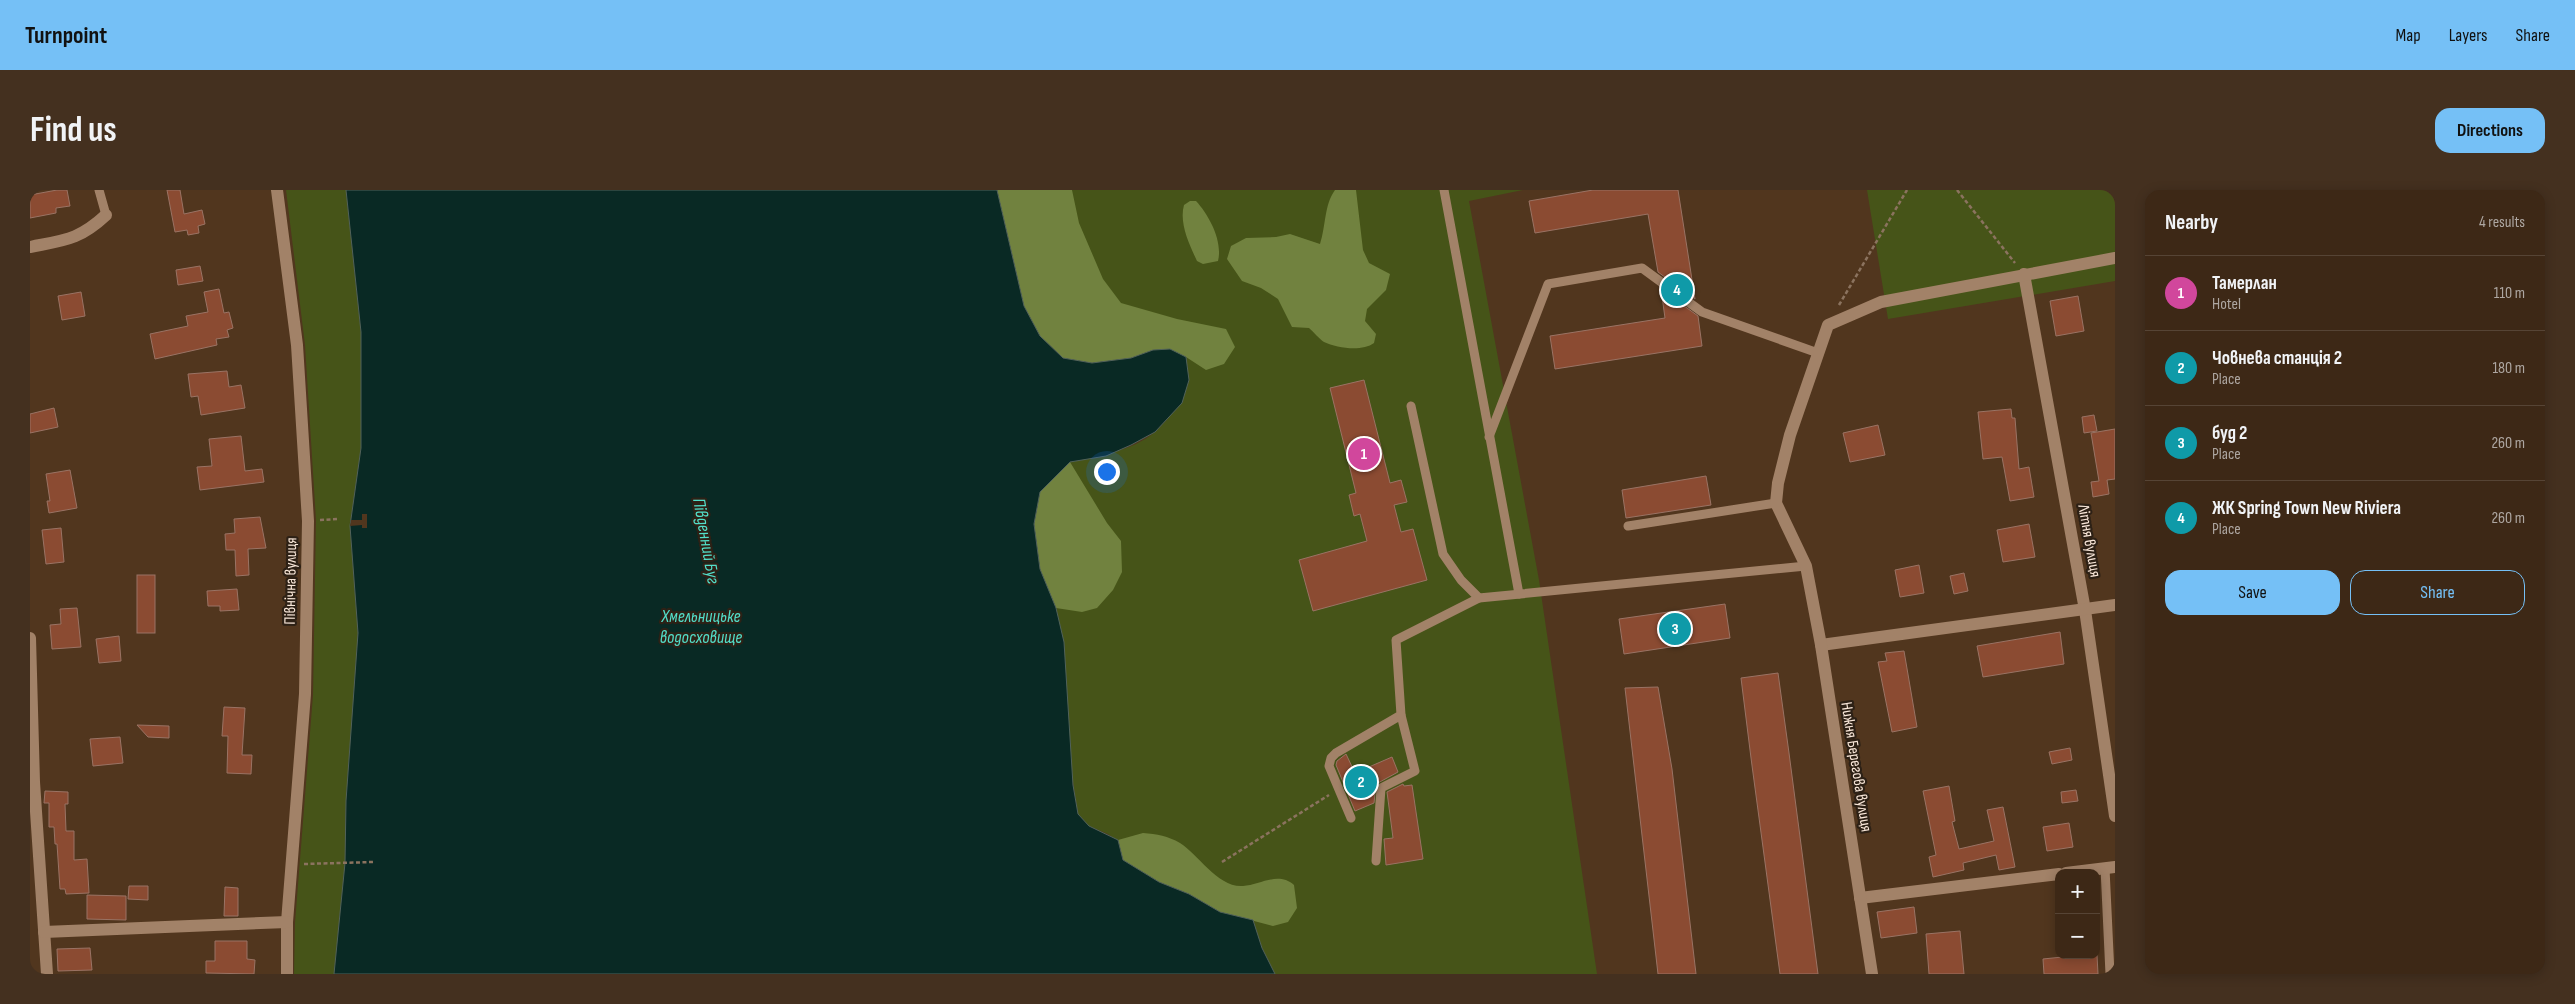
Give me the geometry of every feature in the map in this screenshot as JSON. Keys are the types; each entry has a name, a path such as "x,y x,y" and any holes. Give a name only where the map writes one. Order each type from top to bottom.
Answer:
{"street":[{"name":"Північна вулиця","path":"277,190 297,345 308,521 305,694 287,922 287,974"},
{"path":"30,247 64,241 87,232 106,215"},
{"path":"1776,503 1778,483 1790,435 1828,325 1881,302 2115,258"},
{"name":"Літня вулиця","path":"2024,274 2085,610 2115,816"},
{"name":"Нижня Берегова вулиця","path":"1776,503 1806,566 1821,645 1872,974"},
{"path":"1821,645 2115,606"},
{"path":"30,638 34,782 47,974"},
{"path":"2095,869 2110,867"},
{"path":"1860,898 2055,874"},
{"path":"44,932 287,922"}],"lane":[{"path":"99,190 106,215"},
{"path":"1444,190 1519,594"},
{"path":"1489,437 1548,284 1642,268 1702,312 1818,353"},
{"path":"1411,406 1443,554 1461,580 1478,598"},
{"path":"1628,526 1776,503"},
{"path":"1376,861 1381,788 1415,771 1401,715 1396,640 1478,598 1806,566"},
{"path":"1351,818 1329,766 1331,758 1336,753 1401,715"},
{"path":"2110,867 2110,974"}],"path":[{"path":"1828,325 1907,190"},
{"path":"1957,190 2024,274"},
{"path":"1222,862 1338,788"},
{"path":"292,864 373,862"}],"green space":[{"path":"286,190 346,190 361,332 361,448 350,526 358,633 346,801 345,863 334,974 294,974 295,923 313,695 316,520 305,345"},
{"path":"997,190 1523,190 1469,201 1539,580 1597,974 1275,974 1262,948 1253,920 1220,912 1108,834 1089,826 1078,814 1040,569 1070,462 1114,452 1146,439 1182,403 1170,349"},
{"path":"997,190 1072,190 1079,223 1103,279 1121,303 1177,319 1226,329 1235,347 1224,364 1206,370 1186,357 1153,350 1131,358 1092,363 1063,358 1040,336 1024,306"},
{"path":"1335,190 1356,190 1363,250 1369,263 1390,274 1386,290 1367,309 1365,321 1376,334 1374,343 1369,346 1349,348 1336,346 1324,342 1309,328 1292,327 1278,299 1261,288 1242,281 1227,259 1231,246 1246,238 1276,237 1290,234 1320,244 1327,209"},
{"path":"1867,190 2115,190 2115,281 1888,319"},
{"path":"1190,201 1196,201 1206,213 1214,229 1219,253 1218,261 1203,264 1197,261 1188,241 1183,219 1184,205"},
{"path":"1070,462 1107,523 1121,541 1122,572 1113,590 1097,608 1082,612 1056,608 1040,569 1034,524 1040,492"},
{"path":"1143,833 1162,836 1180,843 1217,876 1225,882 1234,885 1243,886 1275,879 1288,881 1294,885 1297,908 1288,922 1273,926 1220,912 1189,894 1159,882 1123,860 1118,840"}],"water":[{"name":"Хмельницьке водосховище","path":"346,190 997,190 1024,306 1040,336 1063,358 1092,363 1131,358 1153,350 1170,349 1186,357 1189,380 1182,403 1155,432 1106,456 1070,462 1040,492 1034,524 1040,569 1056,608 1064,642 1073,785 1078,814 1089,826 1118,840 1123,860 1159,882 1189,894 1220,912 1253,920 1262,948 1275,974 334,974 345,863 346,801 358,633 350,526 361,448 361,332"}],"pier":[{"path":"362,514 367,514 367,528 362,528 362,525 350,526 351,520 362,520"}],"building":[{"path":"67,190 70,206 56,208 56,213 30,218 30,195"},
{"path":"167,190 180,190 184,214 202,210 205,224 198,226 199,233 188,235 187,230 175,232"},
{"path":"1593,190 1678,190 1695,299 1658,272 1648,214 1535,233 1529,201"},
{"path":"200,266 203,281 178,285 176,270"},
{"path":"219,289 224,313 229,312 233,328 227,330 229,337 216,339 217,345 155,359 150,334 188,326 186,316 208,312 204,292"},
{"path":"1661,289 1698,316 1702,346 1555,369 1550,336 1665,318"},
{"path":"81,292 85,316 62,320 58,296"},
{"path":"2078,296 2084,331 2056,336 2050,301"},
{"path":"227,371 229,387 241,385 245,408 201,415 198,396 191,397 188,374"},
{"path":"1364,380 1390,483 1401,480 1407,502 1394,505 1401,532 1413,529 1427,580 1313,611 1299,560 1367,541 1360,514 1354,516 1349,495 1356,493 1330,388"},
{"path":"54,408 58,427 30,433 30,414"},
{"path":"2011,409 2012,418 2015,418 2019,469 2029,467 2034,497 2010,501 2002,457 1983,459 1978,412"},
{"path":"2094,415 2097,431 2084,433 2082,417"},
{"path":"1878,425 1885,455 1850,462 1843,433"},
{"path":"2115,429 2115,479 2107,480 2109,494 2093,497 2091,482 2099,481 2091,433"},
{"path":"241,436 245,471 262,469 264,482 200,490 197,467 212,466 209,439"},
{"path":"70,470 77,508 49,513 47,501 50,501 46,474"},
{"path":"1706,476 1711,505 1626,518 1622,490"},
{"path":"260,517 266,548 248,549 249,575 236,576 235,550 226,550 225,534 235,533 234,519"},
{"path":"2029,524 2035,557 2003,562 1997,530"},
{"path":"61,528 64,562 46,564 42,530"},
{"path":"1919,565 1924,593 1900,597 1895,570"},
{"path":"1964,573 1968,591 1954,594 1950,576"},
{"path":"137,575 155,575 155,633 137,633"},
{"path":"237,589 239,610 220,611 220,606 208,606 207,591"},
{"path":"1725,604 1730,638 1624,654 1619,619"},
{"path":"77,608 81,647 52,649 50,625 61,624 60,609"},
{"path":"2060,632 2064,664 1983,677 1977,646"},
{"path":"119,636 121,661 99,663 96,639"},
{"path":"1904,651 1917,727 1892,732 1878,662 1887,661 1885,653"},
{"path":"1778,673 1818,974 1780,974 1751,758 1741,678"},
{"path":"1658,687 1672,769 1696,974 1658,974 1625,688"},
{"path":"224,707 245,708 242,755 252,755 251,774 227,773 228,736 222,736"},
{"path":"137,725 169,726 169,738 148,737"},
{"path":"120,737 123,763 93,766 90,739"},
{"path":"2070,748 2072,760 2052,764 2049,752"},
{"path":"1346,754 1355,773 1392,757 1398,772 1376,784 1374,803 1355,811 1336,765 1337,761"},
{"path":"1403,784 1404,786 1412,785 1423,859 1386,865 1384,839 1393,838 1387,792"},
{"path":"1949,786 1955,821 1952,822 1959,849 1994,841 1987,810 2003,807 2015,867 1999,870 1996,855 1963,863 1964,870 1933,877 1929,857 1936,855 1923,791"},
{"path":"2076,790 2078,801 2062,803 2061,792"},
{"path":"45,791 68,792 68,804 65,804 66,831 74,831 74,860 87,859 89,893 66,894 65,889 60,889 57,844 55,844 54,827 49,827 49,803 44,803"},
{"path":"2069,823 2073,847 2047,851 2043,827"},
{"path":"129,886 148,886 148,900 128,899"},
{"path":"225,887 238,888 238,916 224,916"},
{"path":"87,895 126,896 126,920 87,919"},
{"path":"1914,907 1917,933 1881,938 1877,912"},
{"path":"1960,931 1964,974 1929,974 1926,934"},
{"path":"215,941 247,941 247,959 255,960 254,974 206,973 206,961 215,961"},
{"path":"90,948 92,970 58,971 57,949"},
{"path":"2043,959 2097,959 2098,974 2044,974"}],"place":[{"name":"ЖК Spring Town New Riviera","path":"1677,290"},
{"name":"Тамерлан","path":"1364,454"},
{"name":"буд 2","path":"1675,629"},
{"name":"Човнева станція 2","path":"1361,782"}],"water label":[{"name":"Південний Буг","path":"706,541"}]}
